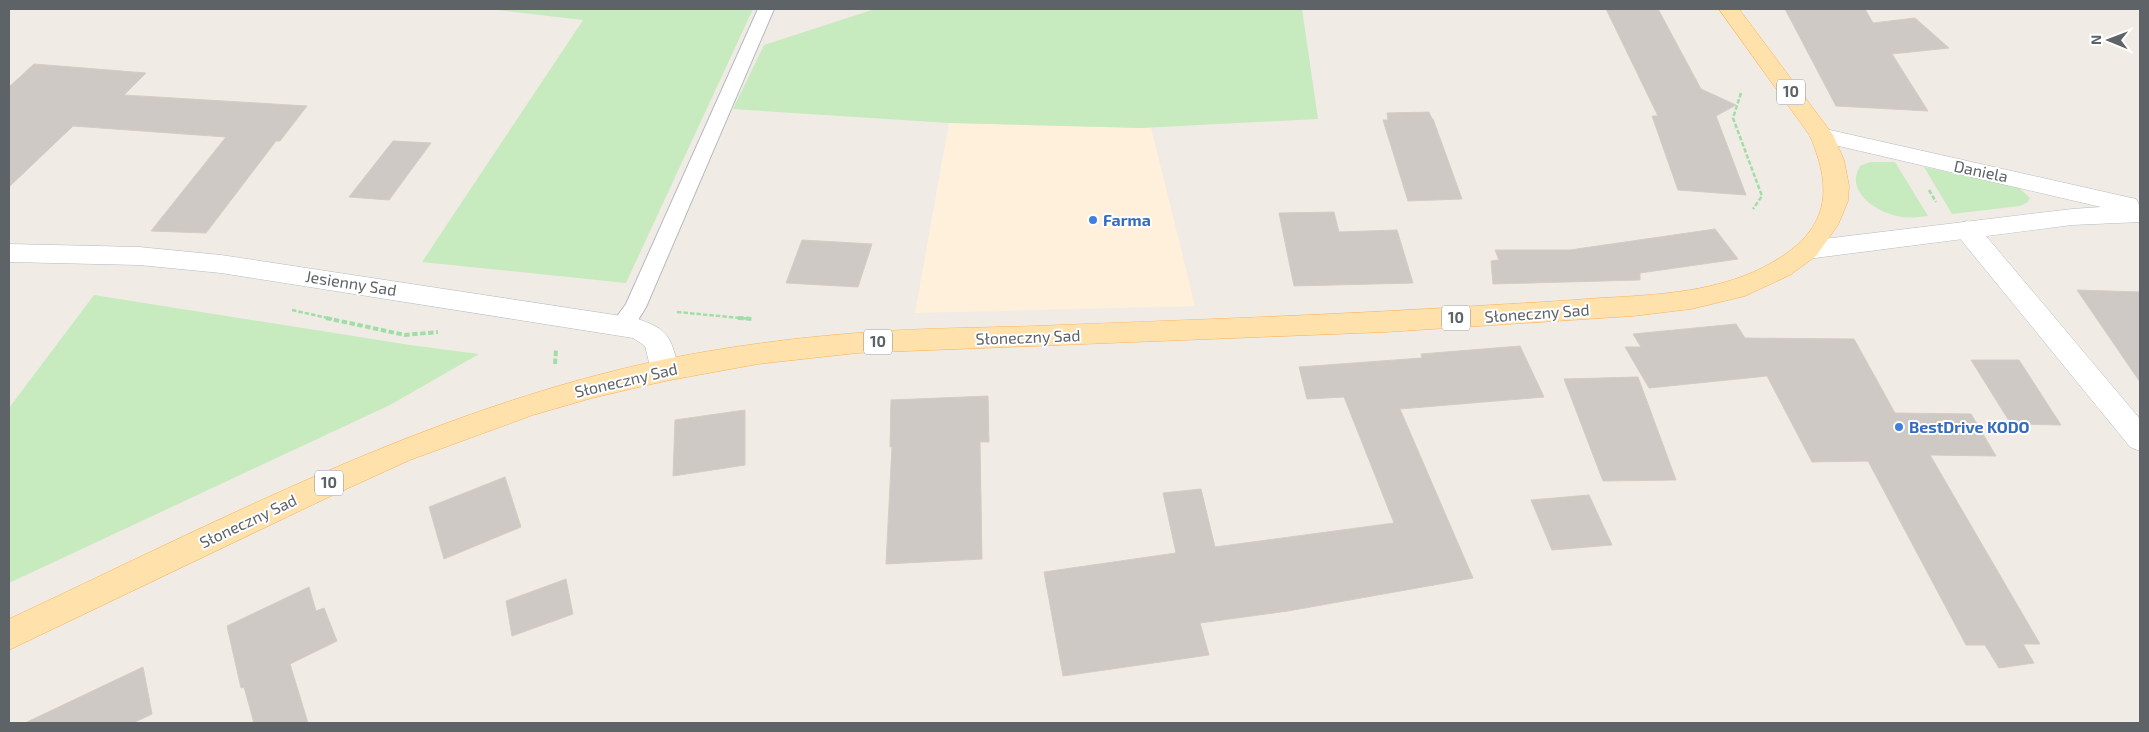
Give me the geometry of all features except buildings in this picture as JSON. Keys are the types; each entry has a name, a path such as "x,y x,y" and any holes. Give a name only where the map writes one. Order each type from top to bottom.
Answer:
{"main road":[{"name":"Słoneczny Sad","path":"9,635 320,487 400,452 527,406 592,387 665,370 758,354 857,343 1311,326 1643,305 1691,299 1736,289 1781,269 1807,250 1826,225 1836,201 1837,186 1835,171 1821,136 1730,9"}],"street":[{"name":"Daniela","path":"1821,136 2044,185 2140,209"},
{"path":"1807,250 2072,217 2140,214"},
{"path":"1967,230 2140,439"},
{"name":"Jesienny Sad","path":"9,253 139,256 221,264 628,317 658,340 665,370"}],"lane":[{"path":"628,317 766,9"}],"path":[{"path":"1741,93 1733,118 1762,196 1753,209"},
{"path":"628,317 755,319"}],"shaded area":[{"path":"949,123 1151,128 1195,306 915,313"}],"green space":[{"path":"488,9 753,9 626,283 422,262 583,20"},
{"path":"875,9 1302,9 1318,119 1141,128 949,123 733,109 764,45"},
{"path":"1870,162 1895,162 1928,216 1901,217 1876,208 1869,203 1859,192 1856,178 1860,166"},
{"path":"1924,167 2018,187 2030,198 2028,202 2020,206 1952,214"},
{"path":"94,295 410,345 479,354 390,405 9,583 9,408"}],"place":[{"name":"Farma","path":"1093,220"},
{"name":"BestDrive KODO","path":"1899,427"}]}
